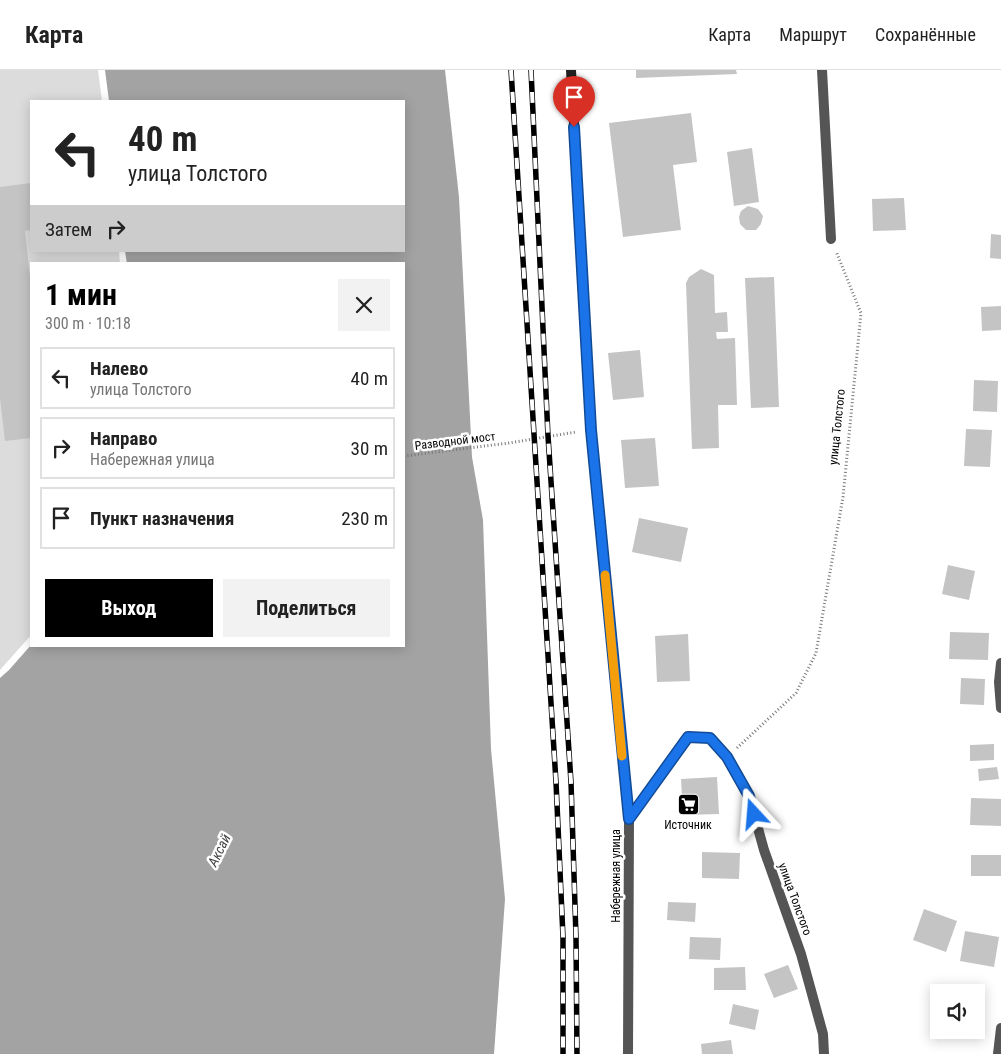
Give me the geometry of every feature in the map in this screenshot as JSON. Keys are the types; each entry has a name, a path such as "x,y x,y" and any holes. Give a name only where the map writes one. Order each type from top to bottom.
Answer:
{"street":[{"name":"Набережная улица","path":"571,70 591,430 629,819 628,1054"},
{"path":"822,70 831,239"},
{"path":"1001,663 999,682 1001,708"},
{"name":"улица Толстого","path":"629,819 688,737 710,738 727,757 749,796 764,850 801,954 823,1034 824,1054"},
{"path":"998,1054 1001,1028"}],"path":[{"name":"улица Толстого","path":"727,757 796,693 816,653 843,497 861,313 831,239"},
{"name":"Разводной мост","path":"405,456 509,444 591,430"}],"shaded area":[{"path":"0,70 98,70 102,100 30,100 30,252 119,252 120,262 30,262 30,636 0,670"}],"water":[{"name":"Аксай","path":"105,70 445,70 459,197 472,457 483,520 491,749 505,899 494,1054 0,1054 0,678 30,646 405,647 405,262 127,262 125,252 405,252 405,100 109,100"}],"building":[{"path":"636,70 736,70 737,74 636,78"},
{"path":"691,113 697,162 673,165 681,230 623,237 609,123"},
{"path":"752,148 759,202 734,206 727,152"},
{"path":"30,183 30,230 25,231 30,277 30,438 5,441 0,398 0,187"},
{"path":"904,198 906,230 873,231 872,199"},
{"path":"748,206 758,209 763,216 761,224 756,230 746,230 740,224 739,217 741,211"},
{"path":"991,234 1001,235 1001,259 990,258"},
{"path":"701,269 714,275 715,313 727,312 728,332 716,332 717,339 735,338 737,405 718,405 719,448 692,449 686,283 689,277"},
{"path":"774,277 779,407 751,408 745,278"},
{"path":"1001,306 1001,330 982,331 981,307"},
{"path":"640,350 644,397 613,400 608,353"},
{"path":"974,380 998,381 997,412 973,411"},
{"path":"966,429 992,430 990,467 964,466"},
{"path":"655,438 659,486 625,488 621,440"},
{"path":"639,518 688,528 681,562 632,552"},
{"path":"948,565 975,571 969,600 942,594"},
{"path":"950,632 989,633 988,660 949,659"},
{"path":"688,634 690,681 657,682 655,636"},
{"path":"961,678 985,679 984,705 960,704"},
{"path":"994,744 994,760 970,761 970,745"},
{"path":"997,767 999,779 979,781 978,769"},
{"path":"717,777 719,814 683,815 681,779"},
{"path":"971,798 1001,799 1001,826 970,825"},
{"path":"702,852 740,853 739,879 702,878"},
{"path":"971,855 1001,855 1001,876 971,876"},
{"path":"668,902 696,903 695,922 667,920"},
{"path":"924,909 957,921 946,952 913,940"},
{"path":"965,931 999,937 994,967 960,961"},
{"path":"690,937 721,938 720,960 689,959"},
{"path":"788,965 798,989 774,998 764,974"},
{"path":"745,967 746,990 714,990 714,968"},
{"path":"733,1004 759,1010 755,1030 729,1024"},
{"path":"731,1040 733,1054 702,1054 701,1044"}],"railway":[{"path":"511,70 556,782 563,937 563,1054"},
{"path":"531,70 548,436 571,782 576,937 577,1054"}],"slow traffic":[{"path":"605,575 622,756"}],"place":[{"name":"Источник","path":"688,804"}],"route":[{"path":"574,127 591,430 629,819 688,737 710,738 727,757 749,796 754,814"}]}
